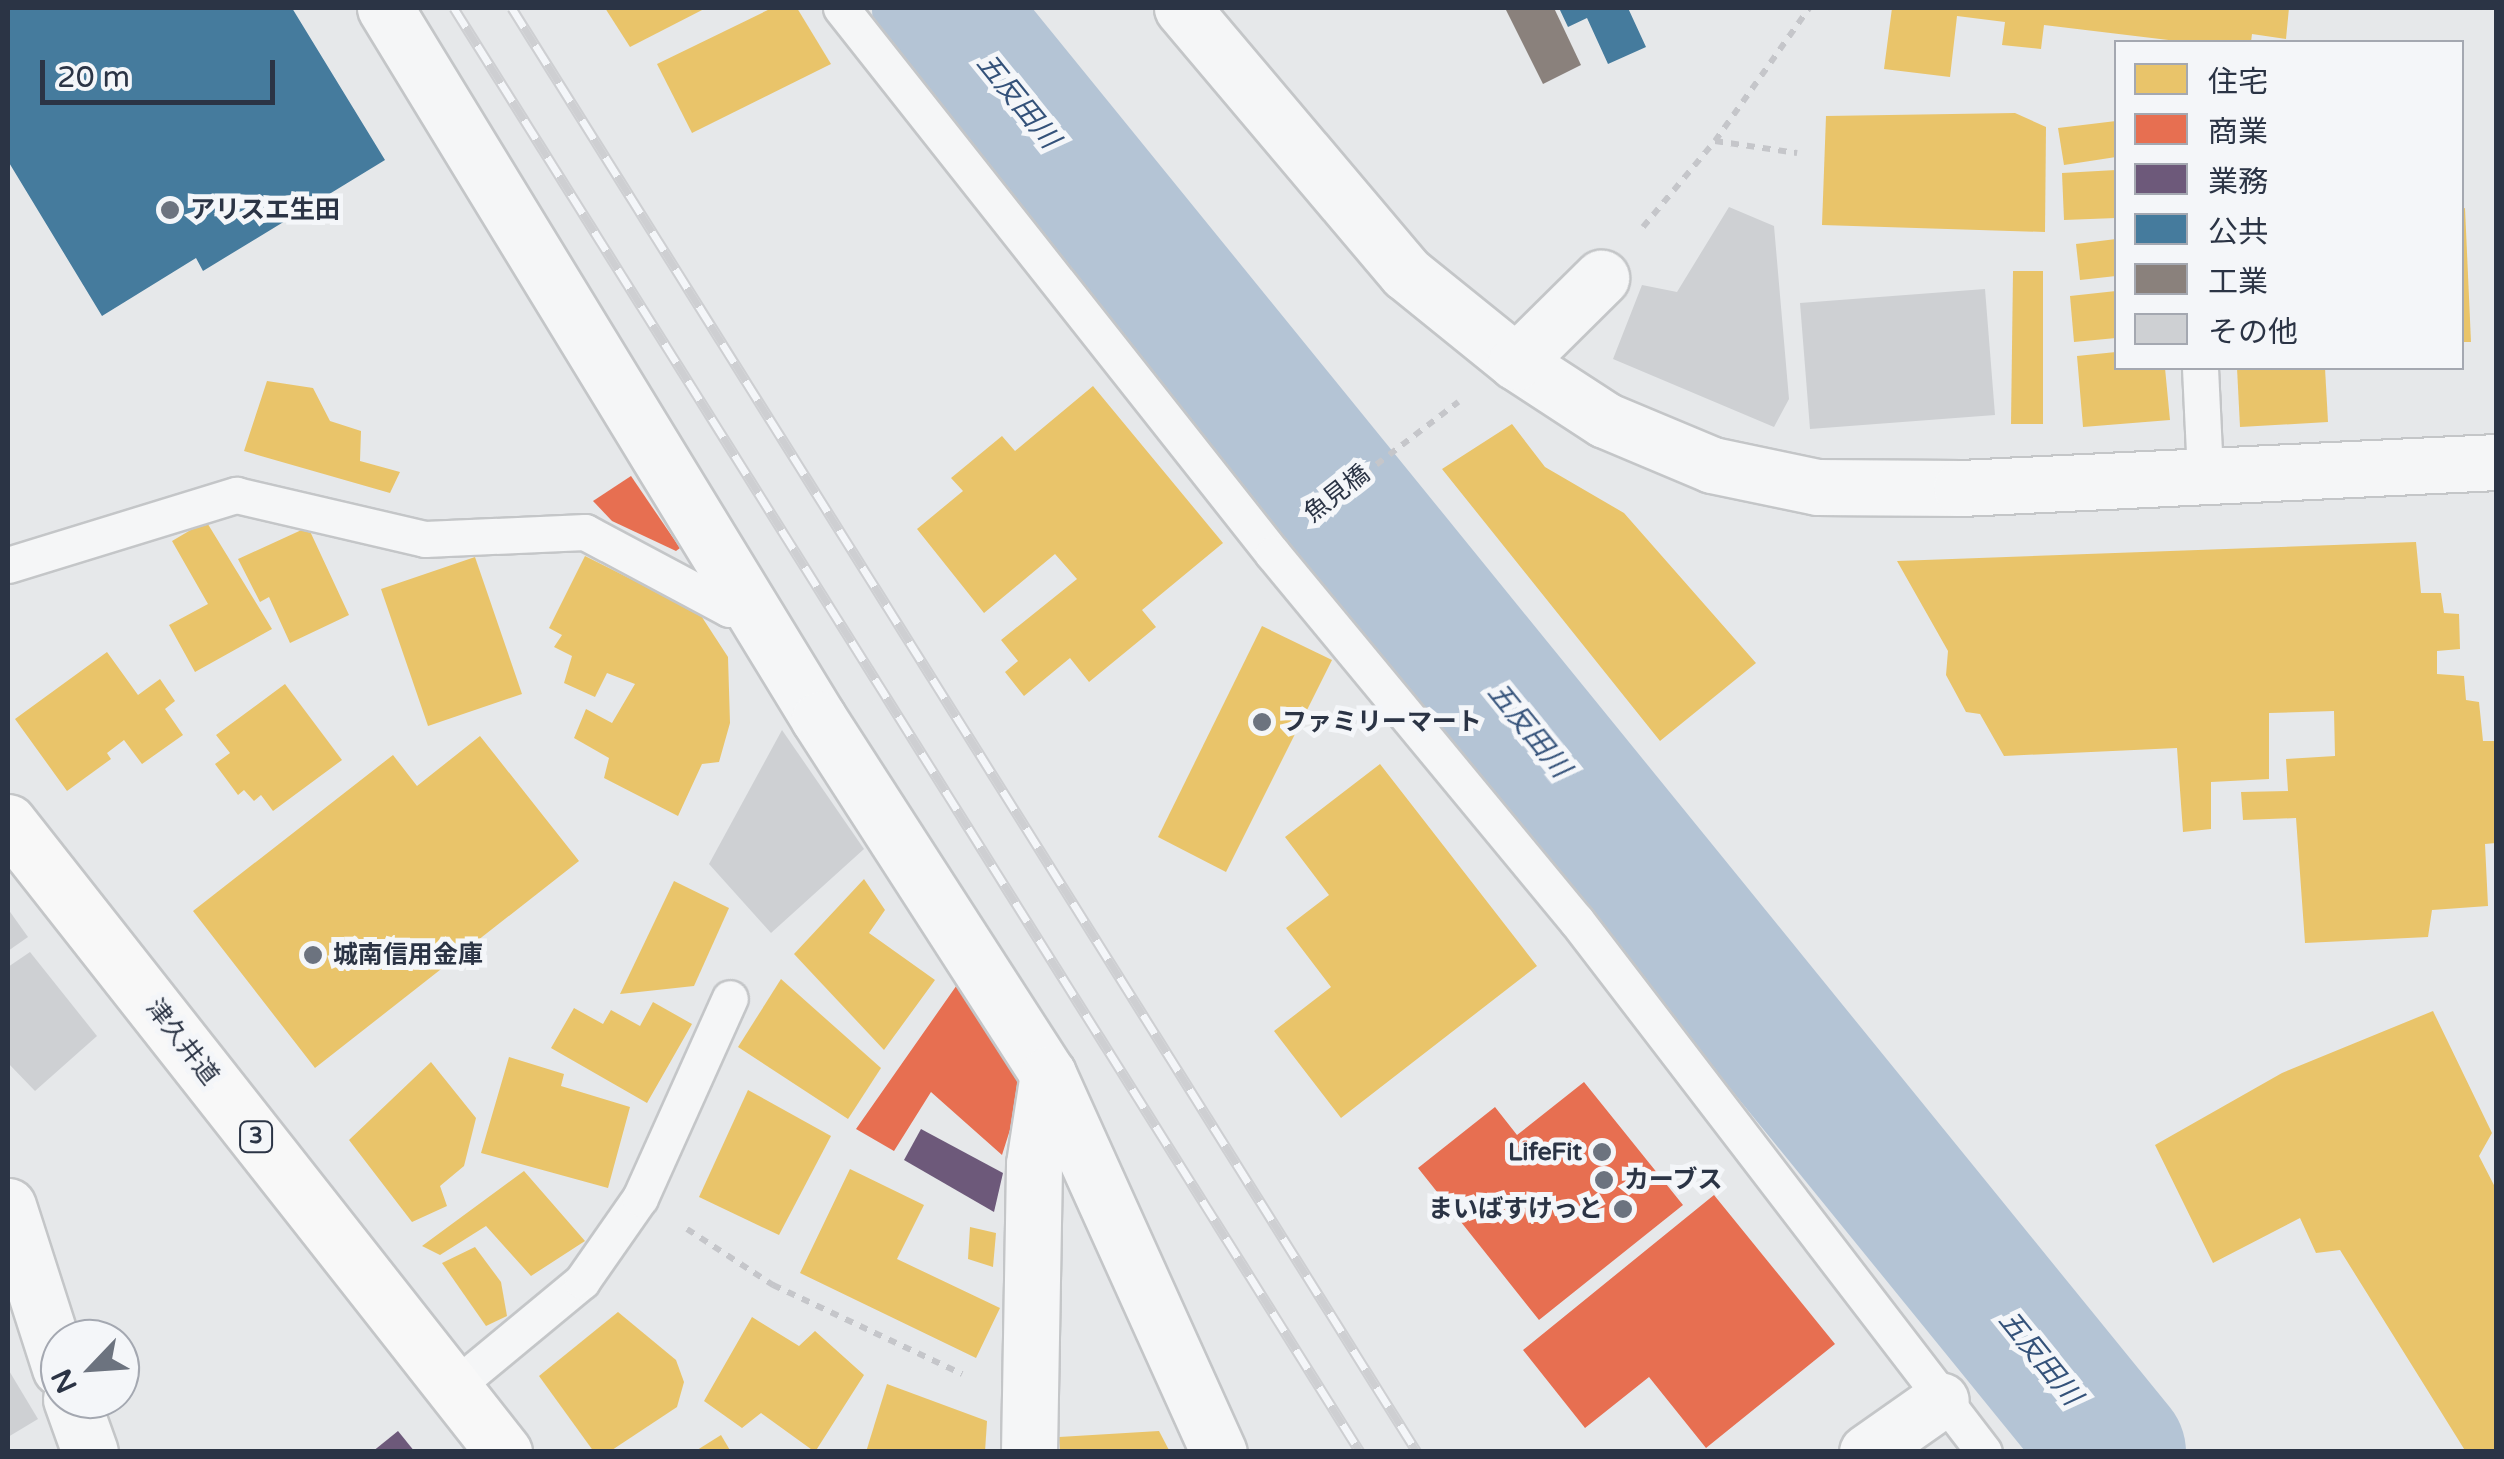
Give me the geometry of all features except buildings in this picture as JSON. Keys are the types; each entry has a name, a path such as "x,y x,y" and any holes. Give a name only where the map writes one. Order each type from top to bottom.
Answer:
{"main road":[{"name":"津久井道","path":"8,822 504,1452"}],"street":[{"path":"385,8 755,606 952,934 1048,1074 1219,1452"},
{"path":"1182,8 1406,273 1516,362 1605,420 1712,465 1817,488 2496,462"},
{"path":"1516,362 1601,278"},
{"path":"1029,1428 1034,1164 1048,1074"},
{"path":"8,1206 44,1319"},
{"path":"1867,1452 1942,1400"},
{"path":"78,1419 90,1452"}],"lane":[{"path":"841,8 1274,554 1576,920 1984,1452"},
{"path":"2200,370 2204,476"},
{"path":"8,565 236,495 425,539 585,532 729,609 755,606"},
{"path":"454,1388 582,1281 640,1198 730,998"}],"path":[{"path":"1601,278 1716,140 1808,8"},
{"path":"1716,140 1797,153"},
{"name":"魚見橋","path":"1308,517 1400,442"},
{"path":"640,1198 774,1286 1029,1428"}],"waterway":[{"name":"五反田川","path":"942,8 2116,1452"}],"railway":[{"path":"454,8 1360,1452"},
{"path":"512,8 1417,1452"}],"place":[{"name":"アリスエ生田","path":"170,210"},
{"name":"ファミリーマート","path":"1262,722"},
{"name":"城南信用金庫","path":"313,955"},
{"name":"LifeFit","path":"1602,1152"},
{"name":"カーブス","path":"1604,1180"},
{"name":"まいばすけっと","path":"1623,1209"}]}
